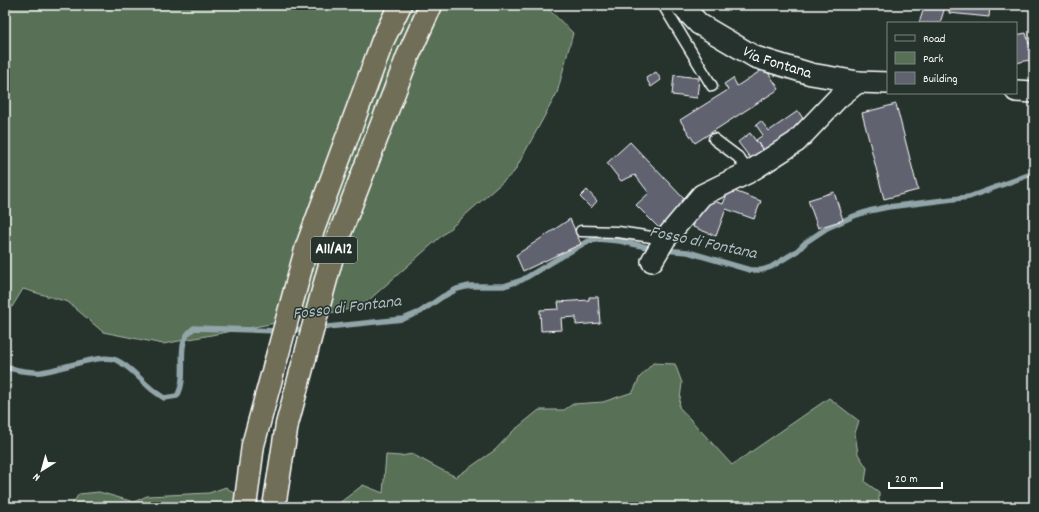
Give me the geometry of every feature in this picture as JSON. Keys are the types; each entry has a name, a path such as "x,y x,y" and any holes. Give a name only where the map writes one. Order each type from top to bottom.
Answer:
{"highway":[{"name":"A11/A12","path":"245,507 253,445 307,246 383,40 400,5"},
{"name":"A11/A12","path":"274,507 287,424 335,246 408,56 431,5"}],"street":[{"name":"Via Fontana","path":"681,5 699,24 755,57 811,74 858,82 887,83"},
{"path":"659,250 702,195 749,172 796,142 838,98 858,82"},
{"path":"1017,91 1034,92"}],"lane":[{"path":"663,5 712,86"},
{"path":"714,139 738,157 749,172"},
{"path":"581,231 618,232 659,250"}],"green space":[{"path":"5,5 544,5 573,33 557,93 514,172 361,307 163,344 103,332 68,302 23,289 12,307 5,307"},
{"path":"653,363 675,364 682,383 679,407 732,465 829,398 859,421 855,433 858,454 867,468 865,482 879,492 879,507 334,507 363,485 383,493 386,455 401,456 412,454 456,477 495,450 512,432 539,410 564,410 573,404 603,402 633,392 640,377"},
{"path":"226,487 240,498 238,507 70,507 79,494 99,492 134,502 147,496 209,493"}],"building":[{"path":"925,5 942,5 945,7 940,22 919,22"},
{"path":"949,5 990,5 989,17 949,13"},
{"path":"1026,33 1029,44 1034,42 1034,59 1017,63 1017,35"},
{"path":"765,68 779,89 695,143 680,120 728,90 724,84 733,78 737,86"},
{"path":"656,72 661,80 651,87 646,78"},
{"path":"674,75 699,78 697,98 672,95"},
{"path":"896,104 918,190 884,199 862,113"},
{"path":"798,111 808,126 767,155 756,140 763,135 756,125 761,121 769,131"},
{"path":"750,133 763,150 751,159 738,142"},
{"path":"630,142 687,202 659,228 636,205 649,193 635,175 621,181 607,163"},
{"path":"729,189 761,201 754,219 726,209 716,236 693,227 704,198 723,204"},
{"path":"587,190 597,201 591,208 580,197"},
{"path":"834,192 843,220 818,228 808,200"},
{"path":"1034,213 1034,222 1030,215"},
{"path":"570,219 581,244 523,271 516,255"},
{"path":"589,297 598,297 600,323 576,325 576,317 561,318 562,330 541,331 540,310 559,309 558,302 589,300"}],"waterway":[{"name":"Fosso di Fontana","path":"663,250 688,252 750,270 762,270 771,267 797,251 806,242 827,228 854,216 888,207 969,197 1034,173"},
{"name":"Fosso di Fontana","path":"318,328 403,319 420,312 457,289 469,286 504,286 522,280 586,242 598,239 620,241 655,249"},
{"name":"Fosso di Fontana","path":"5,367 27,372 41,372 90,360 109,358 124,365 151,389 164,398 177,396 182,381 184,341 194,328 280,331"},
{"name":"Fosso di Fontana","path":"288,330 308,329"}]}
